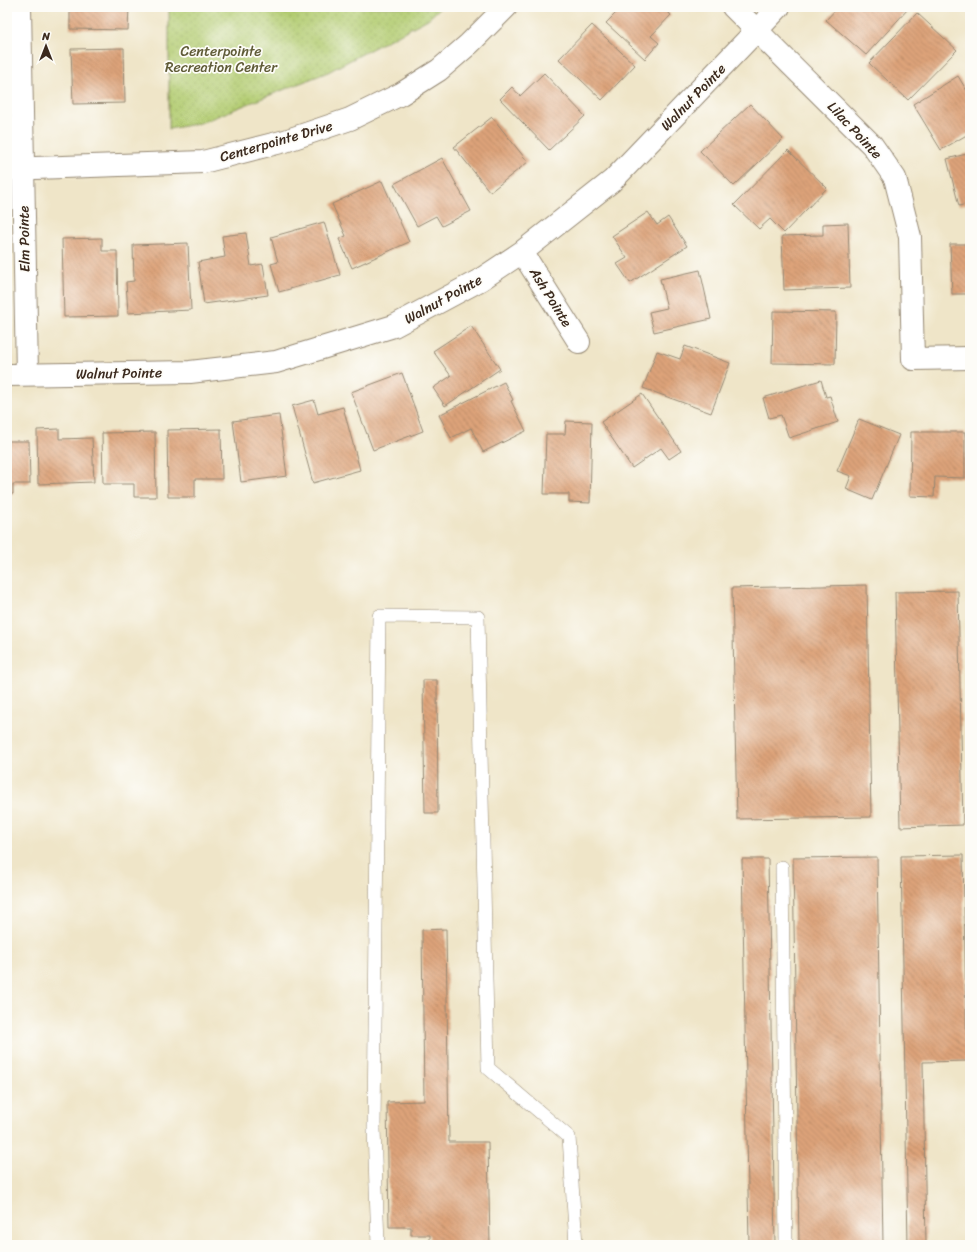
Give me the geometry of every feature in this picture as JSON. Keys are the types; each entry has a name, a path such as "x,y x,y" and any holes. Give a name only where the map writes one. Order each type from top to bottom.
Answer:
{"street":[{"name":"Elm Pointe","path":"17,374 15,169 20,7"},
{"name":"Centerpointe Drive","path":"15,169 203,162 285,141 350,119 401,94 440,70 470,44 506,7"},
{"name":"Lilac Pointe","path":"733,7 872,145 895,178 910,237 913,359 970,358"},
{"name":"Walnut Pointe","path":"17,374 190,372 276,362 394,326 480,280 522,252 612,181 779,7"},
{"name":"Ash Pointe","path":"522,252 579,342"}],"lane":[{"path":"378,1245 374,1121 379,616 478,617 488,1068 569,1137 576,1245"},
{"path":"782,867 786,1245"}],"green space":[{"name":"Centerpointe Recreation Center","path":"169,7 441,7 428,19 328,72 200,123 169,129"}],"building":[{"path":"70,7 129,7 128,30 70,29"},
{"path":"622,7 662,7 671,15 651,36 659,43 645,59 606,23"},
{"path":"838,7 906,7 908,9 866,55 826,20"},
{"path":"917,13 957,50 908,100 869,63"},
{"path":"592,25 635,65 602,100 559,59"},
{"path":"124,48 125,103 73,104 71,49"},
{"path":"544,73 585,116 549,150 500,99 512,87 520,96"},
{"path":"958,76 970,96 970,133 941,150 913,104"},
{"path":"750,104 783,139 734,186 700,151"},
{"path":"492,117 528,162 490,192 454,147"},
{"path":"788,150 827,188 784,233 770,219 759,229 734,205"},
{"path":"970,153 970,203 959,206 947,159"},
{"path":"442,158 471,211 442,226 436,216 417,226 394,184"},
{"path":"382,181 409,242 352,268 339,239 346,236 332,204"},
{"path":"648,212 657,225 668,217 687,246 630,283 617,264 627,258 612,236"},
{"path":"324,222 340,275 279,292 271,264 278,262 271,237"},
{"path":"848,223 850,288 784,290 782,236 823,235 823,224"},
{"path":"246,233 251,266 263,264 268,295 204,304 198,262 225,257 222,236"},
{"path":"102,238 102,251 117,251 118,316 64,317 62,239"},
{"path":"188,243 191,310 128,313 126,282 134,281 133,245"},
{"path":"950,244 970,244 970,294 952,294"},
{"path":"700,270 711,319 654,332 649,312 667,308 660,279"},
{"path":"773,311 836,312 835,364 772,363"},
{"path":"471,326 500,369 445,406 433,388 451,376 433,351"},
{"path":"685,346 730,363 711,413 643,388 657,351 680,359"},
{"path":"402,373 423,431 373,450 351,392"},
{"path":"821,380 826,397 830,396 838,422 789,438 781,415 769,418 763,398"},
{"path":"504,382 513,400 511,401 526,431 483,452 471,428 451,438 439,415"},
{"path":"642,394 681,451 669,459 661,448 632,468 601,422"},
{"path":"314,400 318,414 343,407 360,470 313,483 292,406"},
{"path":"279,415 287,476 241,482 233,421"},
{"path":"859,419 899,435 872,500 846,489 851,476 837,471"},
{"path":"566,421 592,422 590,503 569,502 569,494 544,494 546,434 565,434"},
{"path":"59,429 59,439 92,438 94,482 38,484 37,430"},
{"path":"221,429 222,479 195,479 195,497 168,497 167,430"},
{"path":"155,432 156,497 134,497 134,484 103,484 102,433"},
{"path":"911,432 965,432 965,478 935,477 934,497 910,496"},
{"path":"7,441 29,441 30,484 13,484 13,494 7,494"},
{"path":"867,585 871,817 737,819 732,588"},
{"path":"958,591 963,825 900,827 895,592"},
{"path":"423,680 437,680 438,813 425,813"},
{"path":"963,855 967,1061 923,1062 926,1245 908,1245 901,856"},
{"path":"877,857 883,1245 799,1245 793,858"},
{"path":"742,859 768,859 775,1245 749,1245"},
{"path":"446,929 449,1142 488,1142 490,1245 430,1245 430,1235 411,1235 411,1227 389,1227 387,1102 424,1101 422,930"}]}
